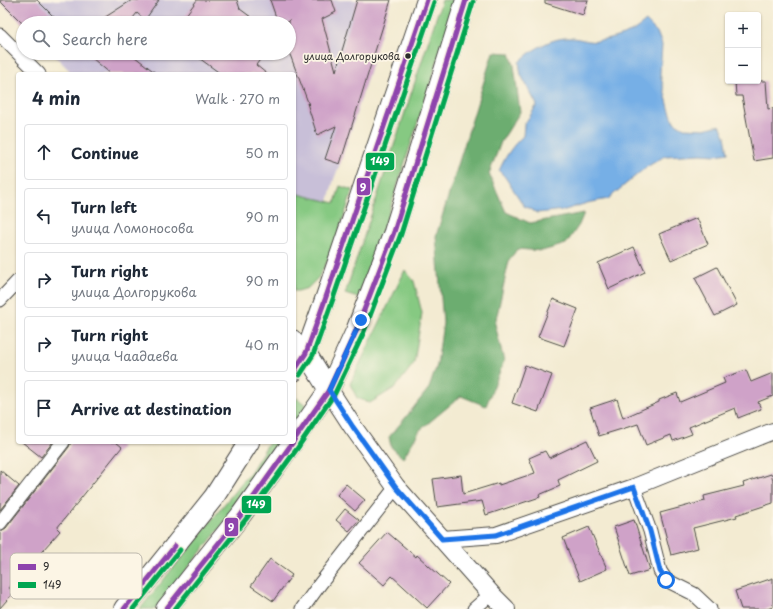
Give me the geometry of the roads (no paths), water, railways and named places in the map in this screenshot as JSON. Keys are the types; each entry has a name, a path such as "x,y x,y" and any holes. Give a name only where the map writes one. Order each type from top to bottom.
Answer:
{"main road":[{"path":"296,369 306,353 427,0"},
{"path":"296,437 329,390 356,331 394,232 466,0"},
{"path":"306,353 353,427 396,487 490,594 506,609"},
{"path":"142,587 214,497 248,444"},
{"path":"166,609 241,515 291,444"},
{"path":"124,609 132,599"}],"street":[{"path":"0,35 16,51"},
{"path":"25,60 37,72"},
{"path":"0,299 16,283"},
{"path":"296,340 306,353"},
{"path":"442,539 496,535 634,487 773,431"},
{"path":"0,523 61,444"},
{"path":"302,609 396,487"},
{"path":"634,487 650,531 660,571 666,580 694,594 710,609"},
{"path":"474,609 490,594"}],"water":[{"path":"646,21 657,32 662,45 660,74 674,122 684,128 704,129 720,125 725,136 728,153 716,155 701,154 665,156 645,168 608,199 587,203 565,210 537,213 524,206 505,177 499,171 509,152 523,136 524,125 537,105 521,75 519,62 537,48 550,42 564,38 591,41 606,40 631,32"}],"place":[{"name":"улица Долгорукова","path":"408,56"}]}
